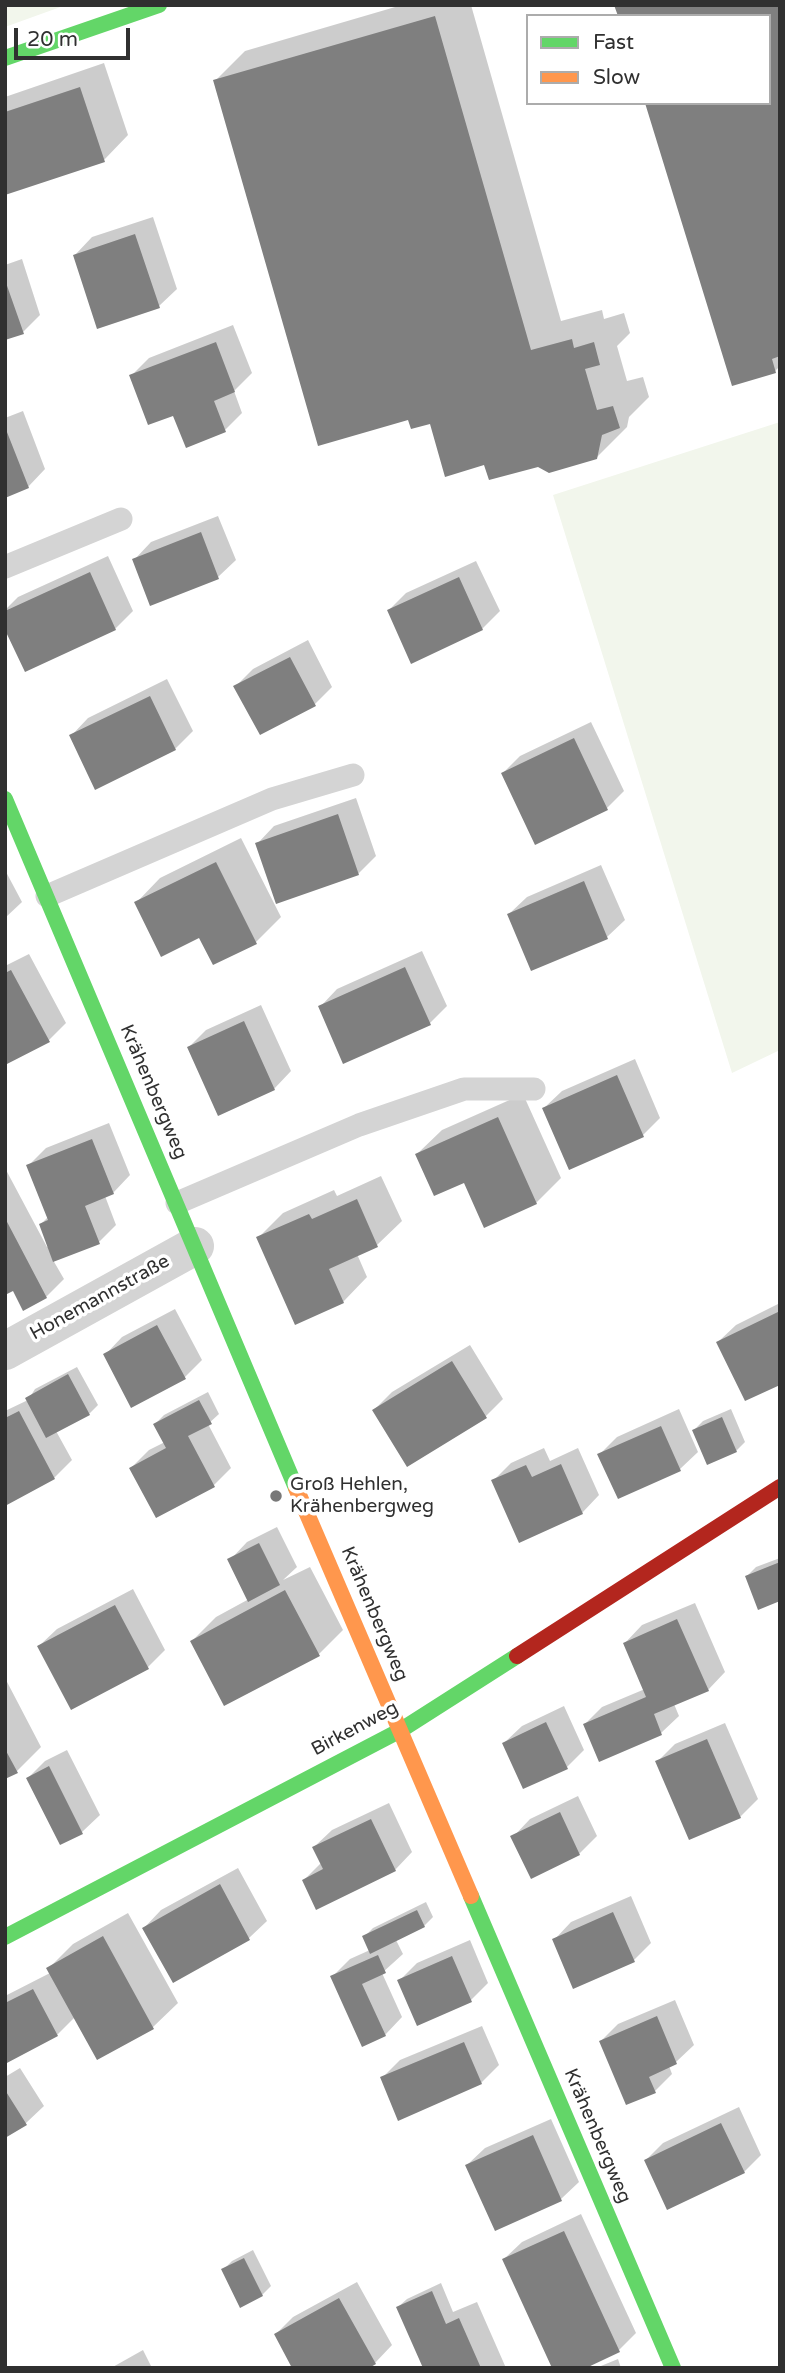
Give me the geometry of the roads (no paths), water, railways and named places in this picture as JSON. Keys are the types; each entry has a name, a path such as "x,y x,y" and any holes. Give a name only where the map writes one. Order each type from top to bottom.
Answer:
{"street":[{"path":"5,58 159,5"},
{"name":"Krähenbergweg","path":"5,799 673,2368"},
{"name":"Honemannstraße","path":"5,1351 195,1246"},
{"name":"Birkenweg","path":"5,1937 401,1730 780,1487"}],"lane":[{"path":"5,567 121,519"},
{"path":"47,897 272,799 353,775"},
{"path":"177,1203 359,1125 464,1089 534,1088"}],"place":[{"name":"Groß Hehlen, Krähenbergweg","path":"276,1496"}]}
